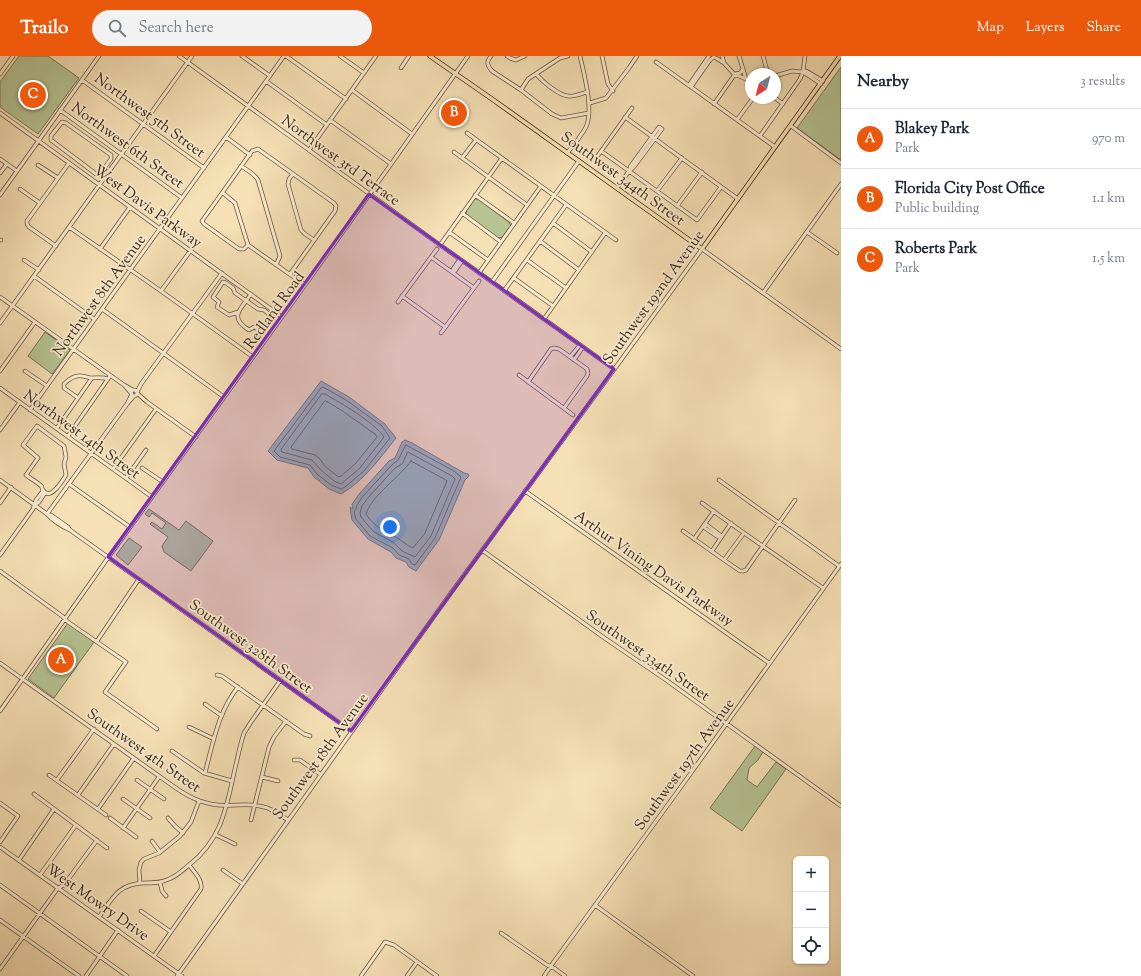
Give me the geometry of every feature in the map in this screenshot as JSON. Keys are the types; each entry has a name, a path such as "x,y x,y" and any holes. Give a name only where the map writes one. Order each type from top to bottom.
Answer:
{"main road":[{"name":"Southwest 344th Street","path":"430,56 702,249"},
{"name":"Southwest 192nd Avenue","path":"702,249 840,56"}],"street":[{"path":"0,74 13,56"},
{"path":"0,195 99,56"},
{"name":"Northwest 3rd Terrace","path":"179,56 582,346"},
{"path":"0,323 192,56"},
{"path":"242,56 270,76"},
{"path":"285,56 346,99"},
{"name":"Northwest 8th Avenue","path":"30,410 94,319 285,56"},
{"path":"340,56 364,73"},
{"path":"309,150 376,56"},
{"path":"400,68 410,56"},
{"name":"Redland Road","path":"0,711 108,557 196,437 468,56"},
{"path":"491,56 487,62 492,71 521,90 552,114 561,118 589,114"},
{"path":"507,56 516,60 525,56"},
{"path":"521,90 528,79 560,58 568,56"},
{"path":"568,153 586,128 589,114 590,103 580,56"},
{"path":"602,56 608,84 612,91"},
{"path":"590,103 606,98 630,68 637,56"},
{"path":"690,86 709,56"},
{"path":"690,86 714,57 722,56 724,63"},
{"path":"739,56 745,76"},
{"path":"763,56 766,68"},
{"path":"760,136 799,81 803,72 805,56"},
{"path":"714,57 724,63 735,74 745,79"},
{"path":"656,62 775,147"},
{"path":"714,104 735,74 740,73 743,69"},
{"path":"781,74 792,71 806,71 822,82"},
{"path":"536,74 541,81 562,95 569,96 587,92"},
{"name":"Northwest 5th Street","path":"82,80 204,168"},
{"path":"266,81 327,124"},
{"path":"352,90 412,134"},
{"path":"737,120 749,104"},
{"path":"594,161 632,108"},
{"name":"Northwest 6th Street","path":"60,110 182,198"},
{"name":"West Davis Parkway","path":"0,114 191,250 282,317"},
{"path":"625,117 738,199"},
{"path":"69,125 73,120"},
{"path":"330,120 391,164"},
{"path":"61,122 69,125 111,155 112,158 102,173 98,174 51,141 50,137 61,122"},
{"path":"791,126 841,163"},
{"path":"467,133 616,240"},
{"path":"226,137 250,154"},
{"path":"617,188 633,168 653,138"},
{"path":"462,158 476,140"},
{"path":"106,152 110,146"},
{"path":"56,154 61,148"},
{"path":"248,245 242,249 239,249 202,221 252,151 256,149 260,150 334,203 336,206 335,211 290,274"},
{"path":"601,151 630,170 657,192 698,220 722,187"},
{"path":"454,152 527,205"},
{"path":"440,244 502,158"},
{"path":"657,192 682,158"},
{"path":"0,159 17,171"},
{"path":"492,282 579,161"},
{"path":"56,246 29,227 27,223 28,219 68,163"},
{"path":"0,173 7,164"},
{"path":"38,165 58,178"},
{"path":"241,166 257,178 280,256 276,264"},
{"path":"677,206 702,172"},
{"path":"293,174 288,184 302,230 303,233 314,240"},
{"path":"763,293 841,184"},
{"path":"479,273 541,186"},
{"path":"20,189 40,203"},
{"path":"223,193 235,202 248,245 305,285"},
{"path":"475,195 514,223"},
{"path":"504,291 566,205"},
{"path":"100,249 130,207"},
{"path":"462,213 501,242"},
{"path":"553,223 592,252"},
{"path":"69,227 253,357"},
{"path":"449,232 488,260"},
{"path":"807,232 837,253"},
{"path":"544,319 606,233"},
{"path":"540,241 579,270"},
{"path":"398,302 437,249"},
{"name":"Southwest 344th Street","path":"702,249 841,349"},
{"name":"Southwest 192nd Avenue","path":"482,550 702,249"},
{"path":"161,291 191,250"},
{"path":"431,257 474,288"},
{"path":"24,260 39,270"},
{"path":"452,272 455,271 461,260"},
{"path":"527,260 566,288"},
{"path":"48,514 222,273"},
{"path":"34,276 94,319"},
{"path":"514,278 553,306"},
{"path":"441,333 479,281"},
{"path":"238,312 238,322 248,330 254,327 262,331 269,322 271,318 270,315 264,310 258,309 247,301 235,292 233,288 224,282 213,297 219,302 217,307 228,315 238,312 247,301 251,294"},
{"path":"402,296 445,327"},
{"path":"0,297 73,349 109,378 124,385 196,437"},
{"path":"102,309 224,397"},
{"path":"0,371 35,322"},
{"path":"582,346 614,369"},
{"path":"570,357 582,346"},
{"path":"574,360 582,346"},
{"path":"528,382 551,349 554,348 559,349 587,369 587,376 564,408"},
{"path":"574,352 578,355"},
{"path":"25,371 47,386"},
{"path":"519,375 573,415"},
{"name":"Northwest 8th Avenue","path":"78,398 64,388 64,384 68,380 75,376 109,378"},
{"path":"57,428 92,378"},
{"path":"68,436 109,378"},
{"name":"Northwest 14th Street","path":"0,388 152,497"},
{"path":"0,430 20,402"},
{"path":"113,469 156,408"},
{"path":"37,426 64,446 66,457 64,464 66,475 53,492 44,492 42,487 26,475 38,458 23,446 37,426"},
{"path":"126,478 146,450"},
{"path":"142,468 163,482"},
{"name":"Southwest 328th Street","path":"0,480 48,514 66,529 70,530 139,579 351,732"},
{"path":"719,480 840,565"},
{"path":"69,484 130,527"},
{"path":"0,503 11,488"},
{"name":"Arthur Vining Davis Parkway","path":"525,491 770,663"},
{"path":"0,555 35,505 39,502 44,492"},
{"path":"683,531 740,571 743,571 747,568 795,500"},
{"path":"702,503 823,588"},
{"path":"694,539 714,511"},
{"path":"712,551 731,523"},
{"path":"705,525 705,528 718,537 721,537"},
{"path":"724,560 744,533"},
{"name":"Southwest 334th Street","path":"482,550 841,806"},
{"name":"Southwest 18th Avenue","path":"178,975 320,774 482,550"},
{"name":"Southwest 197th Avenue","path":"544,976 840,565"},
{"path":"0,571 126,662 105,692 157,729"},
{"path":"97,641 139,579"},
{"name":"Southwest 4th Street","path":"0,663 184,794 199,801 216,805 255,805 270,809 288,820"},
{"path":"217,675 222,676 304,734 310,736"},
{"path":"100,917 120,890 130,885 160,882 172,878 204,851 216,835 221,824 244,733 280,681"},
{"path":"205,773 217,727 228,701 238,687"},
{"path":"205,704 222,716"},
{"path":"251,820 270,744 286,721"},
{"path":"189,727 214,739"},
{"path":"57,780 94,729"},
{"path":"78,795 114,744"},
{"path":"172,751 205,773 232,781"},
{"path":"98,809 134,758"},
{"path":"294,760 300,760 320,774"},
{"path":"50,775 106,815"},
{"path":"123,828 159,776"},
{"path":"262,777 278,781"},
{"path":"137,780 164,799"},
{"path":"34,794 107,848"},
{"path":"123,799 150,818"},
{"path":"140,883 139,870 141,862 144,859 160,852 183,833 193,817 199,801"},
{"path":"0,803 18,816 0,842"},
{"path":"19,860 54,809"},
{"path":"110,818 136,838"},
{"path":"168,818 174,826 183,833"},
{"path":"40,875 76,825"},
{"path":"216,835 235,844"},
{"path":"0,969 58,888 64,885 97,840"},
{"path":"152,841 160,852"},
{"name":"West Mowry Drive","path":"0,847 100,917 178,975 182,976"},
{"path":"154,956 199,894 202,886 200,880 189,865"},
{"path":"223,870 242,884"},
{"path":"160,882 162,891 166,896"},
{"path":"0,885 127,976"},
{"path":"595,905 693,976"},
{"path":"141,911 171,932"},
{"path":"0,920 79,976"},
{"path":"86,976 118,930"},
{"path":"502,933 564,976"},
{"path":"361,976 385,942 389,942 394,945 437,976"},
{"path":"407,976 417,962"}],"highlighted area":[{"path":"369,194 614,369 351,731 108,557"}],"green space":[{"path":"19,56 48,56 79,78 38,134 0,107 0,82"},
{"path":"841,67 841,160 797,128"},
{"path":"474,199 478,199 509,222 511,226 503,237 498,238 467,215 466,211"},
{"path":"45,332 70,350 52,374 28,356"},
{"path":"149,509 179,530 186,521 213,541 191,571 164,552 162,546 168,537 150,524 152,522 162,529 166,523 152,513 149,517 145,514"},
{"path":"129,538 142,547 128,565 116,555"},
{"path":"68,623 94,642 54,698 28,679"},
{"path":"755,746 763,752 758,760 749,768 747,780 757,787 776,762 786,769 742,831 710,808"}],"water":[{"path":"321,381 349,397 385,424 396,438 364,476 341,494 329,489 314,477 308,468 277,460 268,451"},
{"path":"405,440 468,474 469,476 465,480 439,540 416,571 409,567 406,562 396,558 391,552 368,539 352,520 350,507 353,509 352,504 360,493 389,461 395,458 402,442"}],"place":[{"name":"Roberts Park","path":"33,95"},
{"name":"Florida City Post Office","path":"454,113"},
{"name":"Blakey Park","path":"61,660"}]}
